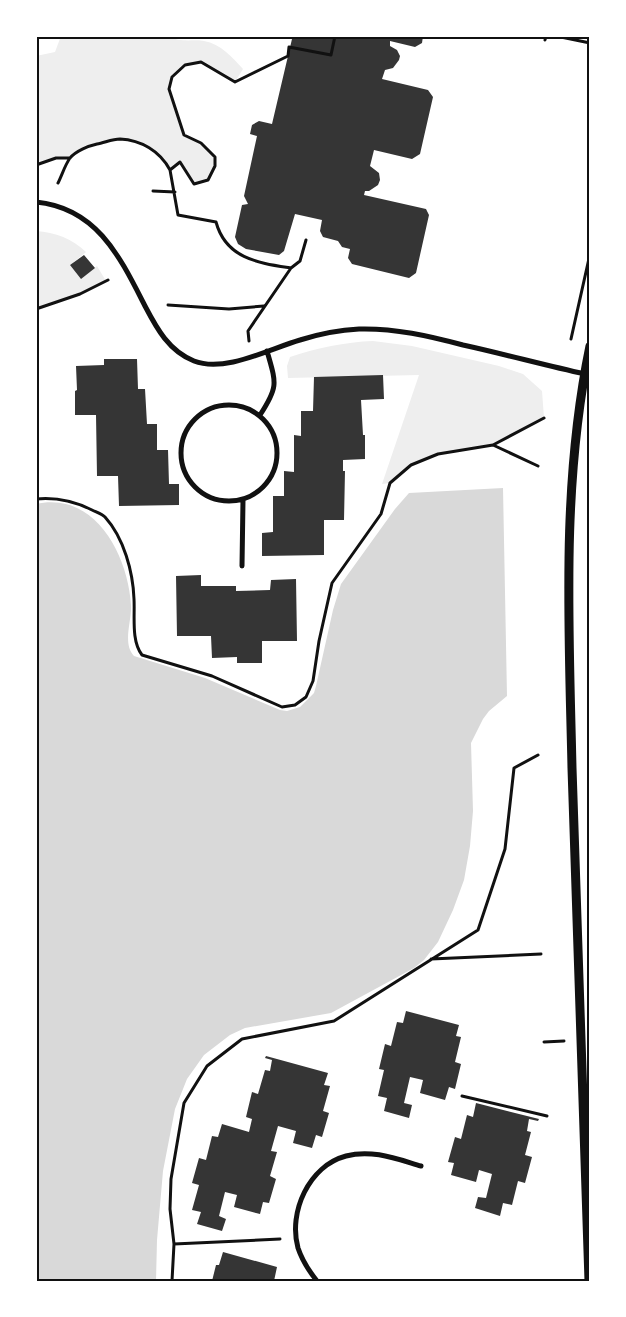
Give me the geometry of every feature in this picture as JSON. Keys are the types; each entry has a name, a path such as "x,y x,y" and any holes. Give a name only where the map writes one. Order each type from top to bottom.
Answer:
{"street":[{"path":"36,202 47,203 81,216 105,238 127,271 155,326 178,352 193,361 208,365 223,364 299,340 334,332 359,329 385,329 420,334 585,374"},
{"path":"589,1281 576,906 568,545 577,421 590,346"},
{"path":"260,415 268,402 275,380 267,351"},
{"path":"232,405 246,408 260,415 270,427 276,440 278,455 275,470 268,483 256,494 242,500 213,499 199,491 189,480 183,466 181,451 184,436 192,423 203,413 216,406 232,405"},
{"path":"242,500 242,566"},
{"path":"317,1281 301,1255 296,1238 296,1218 302,1198 312,1180 327,1165 344,1156 374,1154 421,1166"}],"path":[{"path":"170,170 180,162 194,184 208,180 215,166 215,157 201,143 184,135 169,89 172,77 185,65 201,62 236,82 288,56 290,47 331,55 335,36"},
{"path":"556,36 590,43"},
{"path":"58,183 70,158 93,145 118,139 152,148 170,170 178,215 216,222 218,233 239,256 265,264 291,268"},
{"path":"36,165 56,158 70,158"},
{"path":"153,191 175,192"},
{"path":"252,356 248,331 291,268 300,262 306,240"},
{"path":"36,309 80,294 108,280"},
{"path":"168,305 229,308 265,306"},
{"path":"36,499 50,497 76,502 104,516 119,540 131,569 136,648 142,655 212,676 282,707 295,705 306,697 313,681 332,583 381,514 390,483 411,465 438,454 493,445 544,418"},
{"path":"493,445 538,466"},
{"path":"172,1281 174,1244 170,1194 176,1146 184,1104 207,1066 242,1039 334,1021 478,930 505,849 514,768 538,755"},
{"path":"430,959 541,954"},
{"path":"462,1096 547,1116"},
{"path":"174,1244 296,1238"}],"shaded area":[{"path":"61,36 169,36 177,39 204,41 216,45 230,56 243,69 235,82 201,62 185,65 172,77 169,89 184,135 201,143 215,157 215,166 208,180 194,184 180,162 170,170 152,148 123,141 95,144 70,158 56,158 36,165 36,56 55,52"},
{"path":"36,231 57,235 75,243 86,252 70,265 81,278 97,266 106,281 80,294 36,309"},
{"path":"373,341 412,346 499,366 523,374 542,391 544,418 493,445 438,454 411,465 390,483 382,484 419,375 288,378 287,366 290,357 300,354 342,344"},
{"path":"503,488 507,696 489,711 471,743 473,811 470,846 464,880 438,942 424,960 414,968 331,1013 245,1028 230,1035 204,1055 187,1079 175,1109 163,1171 157,1240 156,1281 36,1281 36,504 57,503 75,507 91,517 104,531 115,548 123,566 128,586 131,611 128,638 130,651 134,656 205,678 280,710 287,711 300,707 314,693 333,610 341,584 395,509 409,493"}],"building":[{"path":"285,36 423,36 422,43 415,47 390,41 390,46 397,50 400,56 393,68 385,70 382,79 428,90 433,97 420,154 412,159 374,150 370,166 379,173 380,180 378,185 369,191 365,191 364,195 426,209 429,215 416,273 409,278 352,264 348,258 350,249 342,247 338,241 323,237 320,231 322,220 295,214 284,251 279,255 246,249 238,244 235,237 242,205 248,204 244,196 257,136 250,134 252,125 259,121 272,124 292,39"},
{"path":"84,255 95,268 81,279 70,265"},
{"path":"104,359 137,359 138,389 145,389 147,424 157,424 157,450 168,450 169,484 179,484 179,505 119,506 118,476 97,476 96,415 75,415 76,366 104,365"},
{"path":"383,375 384,399 361,400 363,435 365,435 365,459 343,460 343,471 345,471 344,520 324,520 324,555 262,556 262,533 273,532 273,496 284,496 284,471 294,472 294,435 301,436 301,411 313,411 314,377"},
{"path":"201,575 201,586 236,586 236,591 270,590 271,580 296,579 297,641 262,641 262,663 237,663 237,657 212,658 211,636 177,636 176,576"},
{"path":"406,1011 459,1025 456,1036 461,1037 455,1062 461,1064 455,1089 449,1087 445,1100 420,1093 423,1080 410,1077 404,1103 412,1105 409,1118 384,1111 387,1098 378,1096 384,1070 379,1069 385,1044 391,1046 397,1022 403,1023"},
{"path":"266,1056 328,1073 324,1085 330,1086 323,1111 329,1113 322,1137 316,1135 312,1148 293,1143 296,1131 278,1126 271,1151 277,1152 270,1176 276,1179 269,1203 263,1202 260,1214 234,1207 237,1195 225,1192 219,1216 226,1219 222,1231 197,1224 201,1212 192,1210 199,1185 192,1183 199,1158 206,1160 212,1136 218,1137 222,1124 249,1132 252,1119 246,1117 252,1092 258,1094 265,1070 270,1071 272,1060 265,1058"},
{"path":"476,1103 539,1119 538,1121 529,1119 527,1131 531,1132 525,1155 532,1157 525,1183 518,1181 512,1205 503,1203 500,1216 475,1208 478,1197 486,1198 492,1174 479,1170 476,1182 451,1175 454,1163 448,1162 455,1137 461,1139 467,1115 473,1117"},
{"path":"223,1252 277,1267 274,1281 212,1281 216,1265 219,1265"}]}
